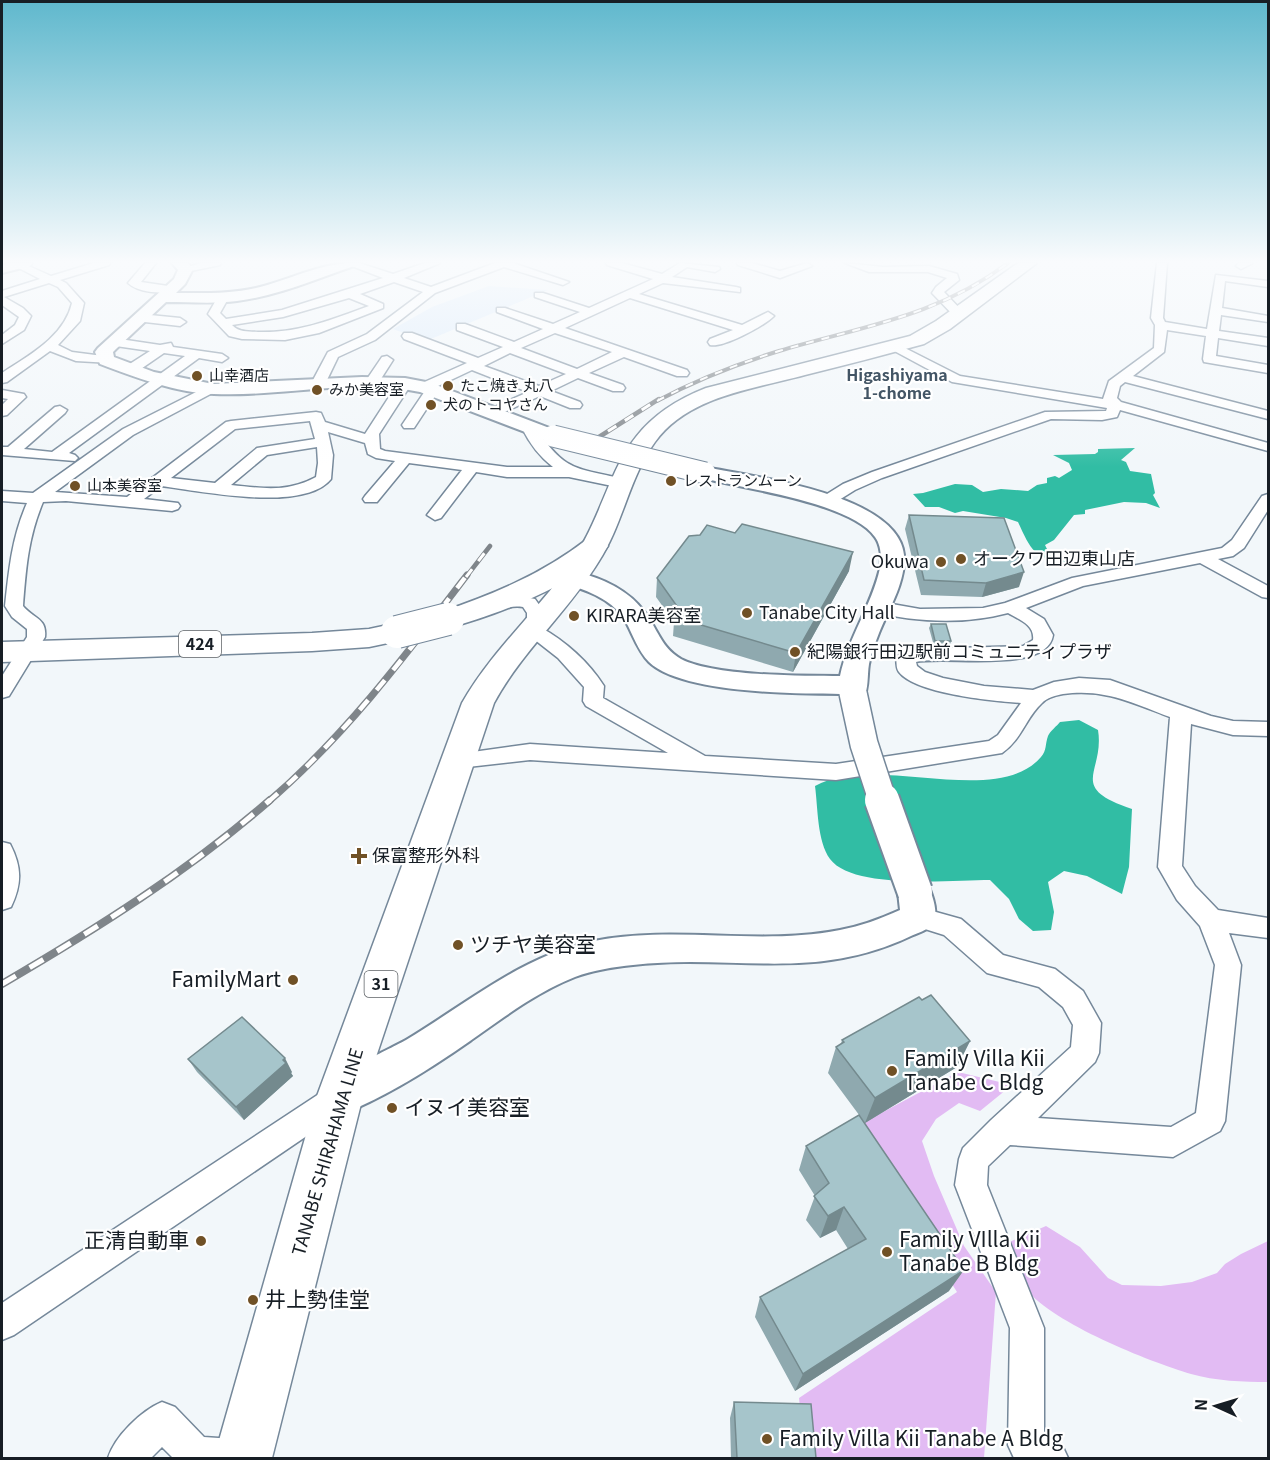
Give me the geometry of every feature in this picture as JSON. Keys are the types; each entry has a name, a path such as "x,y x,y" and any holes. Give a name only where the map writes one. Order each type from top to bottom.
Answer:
{"main road":[{"name":"TANABE SHIRAHAMA LINE","path":"243,1458 340,1096 478,703 486,686 533,626 575,566 645,439 663,419 684,404 714,393 893,347 923,337 932,331"},
{"name":"424","path":"15,651 312,642 369,638 448,619 492,603 575,566"}],"street":[{"path":"2,340 14,331"},
{"path":"2,379 38,351 51,345 64,331"},
{"path":"106,360 104,352 125,331"},
{"path":"231,331 242,335 285,336 309,331"},
{"path":"319,382 333,356 379,331"},
{"path":"471,331 618,388"},
{"path":"409,424 428,389 551,331"},
{"path":"562,331 682,373"},
{"path":"714,342 738,331"},
{"path":"1116,405 1110,399 1114,384 1160,349 1161,331"},
{"path":"1202,331 1269,342"},
{"path":"1214,333 1209,359 1269,369"},
{"path":"408,336 575,405"},
{"path":"130,370 181,337"},
{"path":"113,342 222,358"},
{"path":"51,345 63,354 106,360 161,380 213,389 319,382 405,383 428,389 553,436 825,502 874,523 890,543 893,564 862,638 853,689 856,713 917,904 952,927 996,965 1046,977 1074,999 1087,1023 1085,1053 974,1159 971,1185 1027,1328 1026,1445 1049,1458"},
{"path":"893,347 957,379 1116,405 1269,447"},
{"path":"493,413 623,352"},
{"path":"56,456 197,354"},
{"path":"372,382 387,360"},
{"path":"1122,377 1269,415"},
{"path":"405,383 372,434 373,451 472,468 507,472 569,472 622,483"},
{"path":"2,690 15,651 36,637 37,627 19,614 14,606 19,551 24,528 37,497 128,432 213,389"},
{"path":"2,394 18,397 2,412"},
{"path":"825,502 849,487 877,475 1050,415 1102,416 1112,414 1116,405"},
{"path":"7,451 60,410"},
{"path":"130,502 158,480 231,425 316,416 325,446 326,471 323,479 303,490 270,494 231,491 158,480"},
{"path":"318,425 373,441"},
{"path":"529,428 537,445 549,458 569,472"},
{"path":"218,488 262,451 323,442"},
{"path":"7,451 88,460"},
{"path":"371,500 406,458"},
{"path":"435,515 472,468"},
{"path":"2,497 66,496 172,506"},
{"path":"875,607 940,616 983,614 1011,607 1078,582 1227,552 1238,544 1269,499"},
{"path":"2,562 19,551"},
{"path":"1202,557 1269,593"},
{"path":"575,566 616,596 633,612 658,656 678,668 708,675 785,685 853,689"},
{"path":"492,603 510,599 529,603 536,613 533,626 558,645 580,668 594,686 593,701 702,763"},
{"path":"1011,607 1036,623 1042,632 1043,641 1040,647 1030,652 993,655 918,655 906,659 905,664 912,674 940,684 968,690 1035,697 1053,689 1079,685 1110,687 1208,723 1233,728 1269,729"},
{"path":"459,760 530,752 836,772 994,748 1006,740 1035,697"},
{"path":"1002,1130 1173,1142 1210,1122 1228,965 1211,920 1186,893 1170,867 1180,713"},
{"path":"2,851 9,872 2,900"},
{"path":"2,1323 340,1096 424,1050 537,976 593,956 660,948 762,952 808,950 871,939 897,929 917,904"},
{"path":"1211,920 1269,928"},
{"path":"126,1458 162,1420 195,1455 233,1458"}],"shaded area":[{"path":"399,331 450,331 426,341"},
{"path":"1135,448 1121,460 1126,462 1130,471 1151,474 1155,493 1153,495 1160,508 1146,503 1124,502 1085,510 1085,514 1074,515 1054,540 1045,545 1050,555 1067,562 1047,558 1035,551 1026,540 1018,522 963,511 955,513 939,507 925,507 913,494 955,484 972,485 983,492 1001,489 1028,491 1037,485 1047,483 1047,478 1055,476 1059,478 1072,470 1069,463 1053,455 1095,454 1098,449"},
{"path":"1079,720 1098,730 1099,745 1093,777 1094,786 1112,801 1132,809 1129,867 1122,894 1087,876 1064,871 1048,882 1054,912 1051,930 1033,931 1019,919 1009,899 990,880 929,882 881,879 842,869 830,859 826,852 820,834 815,786 840,777 870,775 966,780 995,779 1021,772 1041,757 1049,734 1060,722"},
{"path":"958,1072 1012,1085 980,1111 959,1103 936,1119 922,1141 934,1176 964,1246 996,1292 984,1458 805,1458 799,1398 957,1292 853,1128"},
{"path":"1046,1226 1080,1247 1108,1278 1122,1285 1161,1286 1192,1282 1217,1273 1225,1264 1268,1241 1268,1382 1220,1380 1191,1374 1103,1340 1079,1328 1039,1302 1023,1284 1007,1243"}],"building":[{"name":"オークワ田辺東山店","path":"909,515 1004,518 1024,572 986,583 924,580"},
{"name":"Tanabe City Hall","path":"742,524 853,552 796,653 674,617 679,609 657,578 689,536 700,535 707,525 735,533"},
{"path":"931,624 946,624 951,641 935,641"},
{"path":"931,995 970,1041 875,1098 836,1047 844,1042 842,1040 919,997 922,1000"},
{"path":"242,1017 285,1058 283,1060 286,1063 236,1107 188,1059"},
{"name":"Family VIlla Kii Tanabe B Bldg","path":"859,1115 964,1270 803,1374 760,1297 866,1239 844,1207 828,1216 814,1196 829,1183 806,1146"},
{"name":"Family Villa Kii Tanabe A Bldg","path":"734,1402 811,1404 816,1458 737,1458"}],"railway":[{"path":"657,401 702,379 748,361 851,331"},
{"path":"591,442 659,399"},
{"path":"466,577 490,546"},
{"path":"268,802 296,777 349,722 398,665 467,575"},
{"path":"2,984 72,942 174,875 270,800"}],"place":[{"name":"山幸酒店","path":"197,376"},
{"name":"たこ焼き 丸八","path":"448,386"},
{"name":"みか美容室","path":"317,390"},
{"name":"犬のトコヤさん","path":"431,405"},
{"name":"レストランムーン","path":"671,481"},
{"name":"山本美容室","path":"75,486"},
{"name":"オークワ田辺東山店","path":"961,559"},
{"name":"Okuwa","path":"941,562"},
{"name":"Tanabe City Hall","path":"747,613"},
{"name":"KIRARA美容室","path":"574,616"},
{"name":"紀陽銀行田辺駅前コミュニティプラザ","path":"795,652"},
{"name":"保富整形外科","path":"359,856"},
{"name":"ツチヤ美容室","path":"458,945"},
{"name":"FamilyMart","path":"293,980"},
{"name":"Family Villa Kii Tanabe C Bldg","path":"892,1071"},
{"name":"イヌイ美容室","path":"392,1108"},
{"name":"正清自動車","path":"201,1241"},
{"name":"Family VIlla Kii Tanabe B Bldg","path":"887,1252"},
{"name":"井上勢佳堂","path":"253,1300"},
{"name":"Family Villa Kii Tanabe A Bldg","path":"767,1439"}],"district":[{"name":"Higashiyama 1-chome","path":"897,384"}]}
